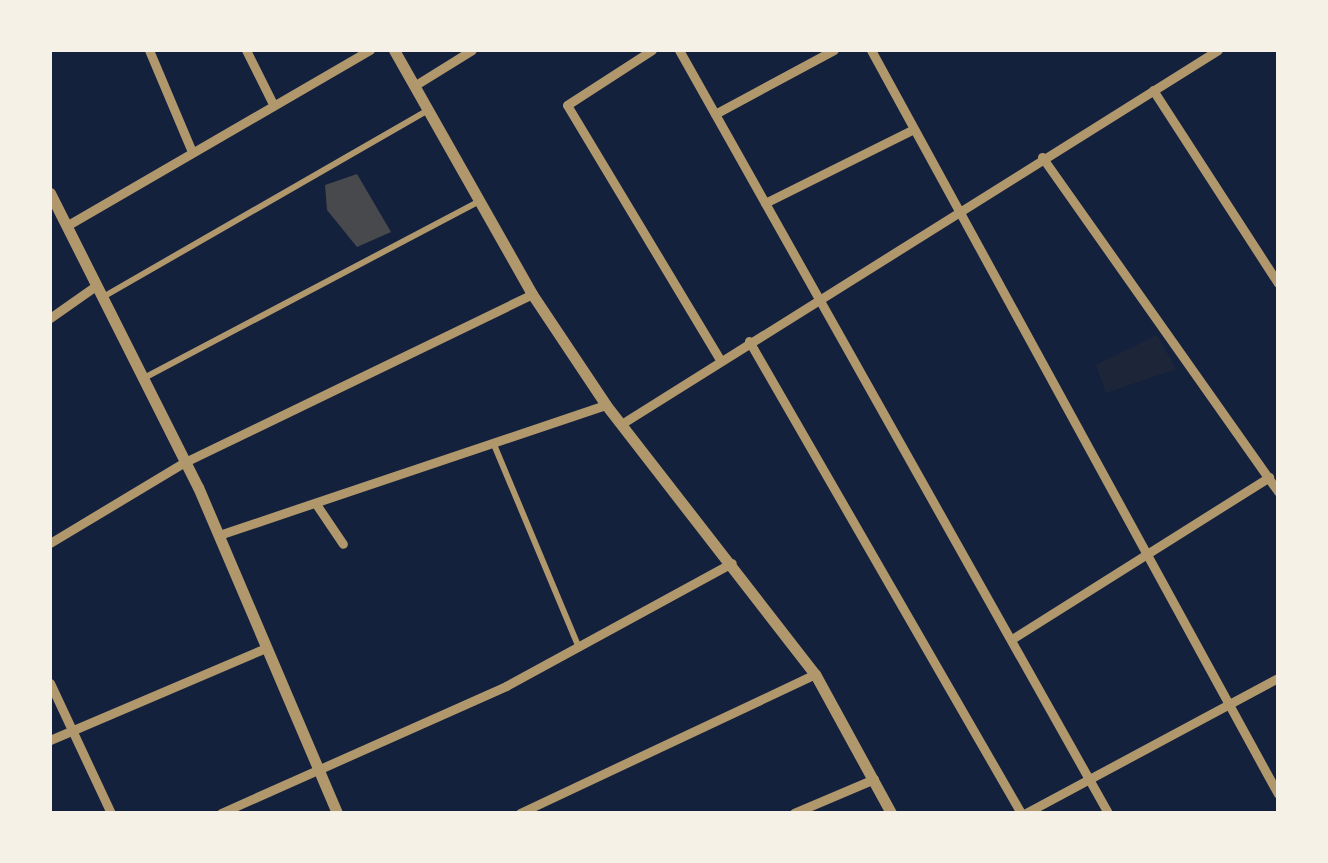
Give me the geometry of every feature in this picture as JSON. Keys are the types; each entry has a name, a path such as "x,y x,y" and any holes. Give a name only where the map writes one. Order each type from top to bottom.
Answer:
{"street":[{"path":"149,50 192,152"},
{"path":"246,50 273,104"},
{"path":"68,225 370,50"},
{"path":"394,50 476,203 532,294 606,405 732,562 815,674 890,813"},
{"path":"414,86 472,50"},
{"path":"652,50 567,105 720,360"},
{"path":"679,50 1108,813"},
{"path":"715,114 834,50"},
{"path":"872,50 952,212 1146,554 1224,707 1278,794"},
{"path":"623,423 952,212 1218,50"},
{"path":"1153,90 1278,283"},
{"path":"50,318 428,110"},
{"path":"765,203 912,130"},
{"path":"1042,157 1278,492"},
{"path":"50,193 186,462 336,813"},
{"path":"144,378 476,203"},
{"path":"50,543 186,462 532,294"},
{"path":"749,341 1023,813 1278,678"},
{"path":"218,535 495,446 606,405"},
{"path":"495,446 579,649"},
{"path":"1012,639 1269,477"},
{"path":"316,504 343,544"},
{"path":"221,813 321,774 579,649 732,562"},
{"path":"50,740 266,648"},
{"path":"520,813 815,674"},
{"path":"50,683 111,813"},
{"path":"794,813 874,779"}],"shaded area":[{"path":"1157,335 1176,369 1106,393 1096,365"}],"building":[{"path":"357,174 391,232 357,247 327,210 325,185"}]}
